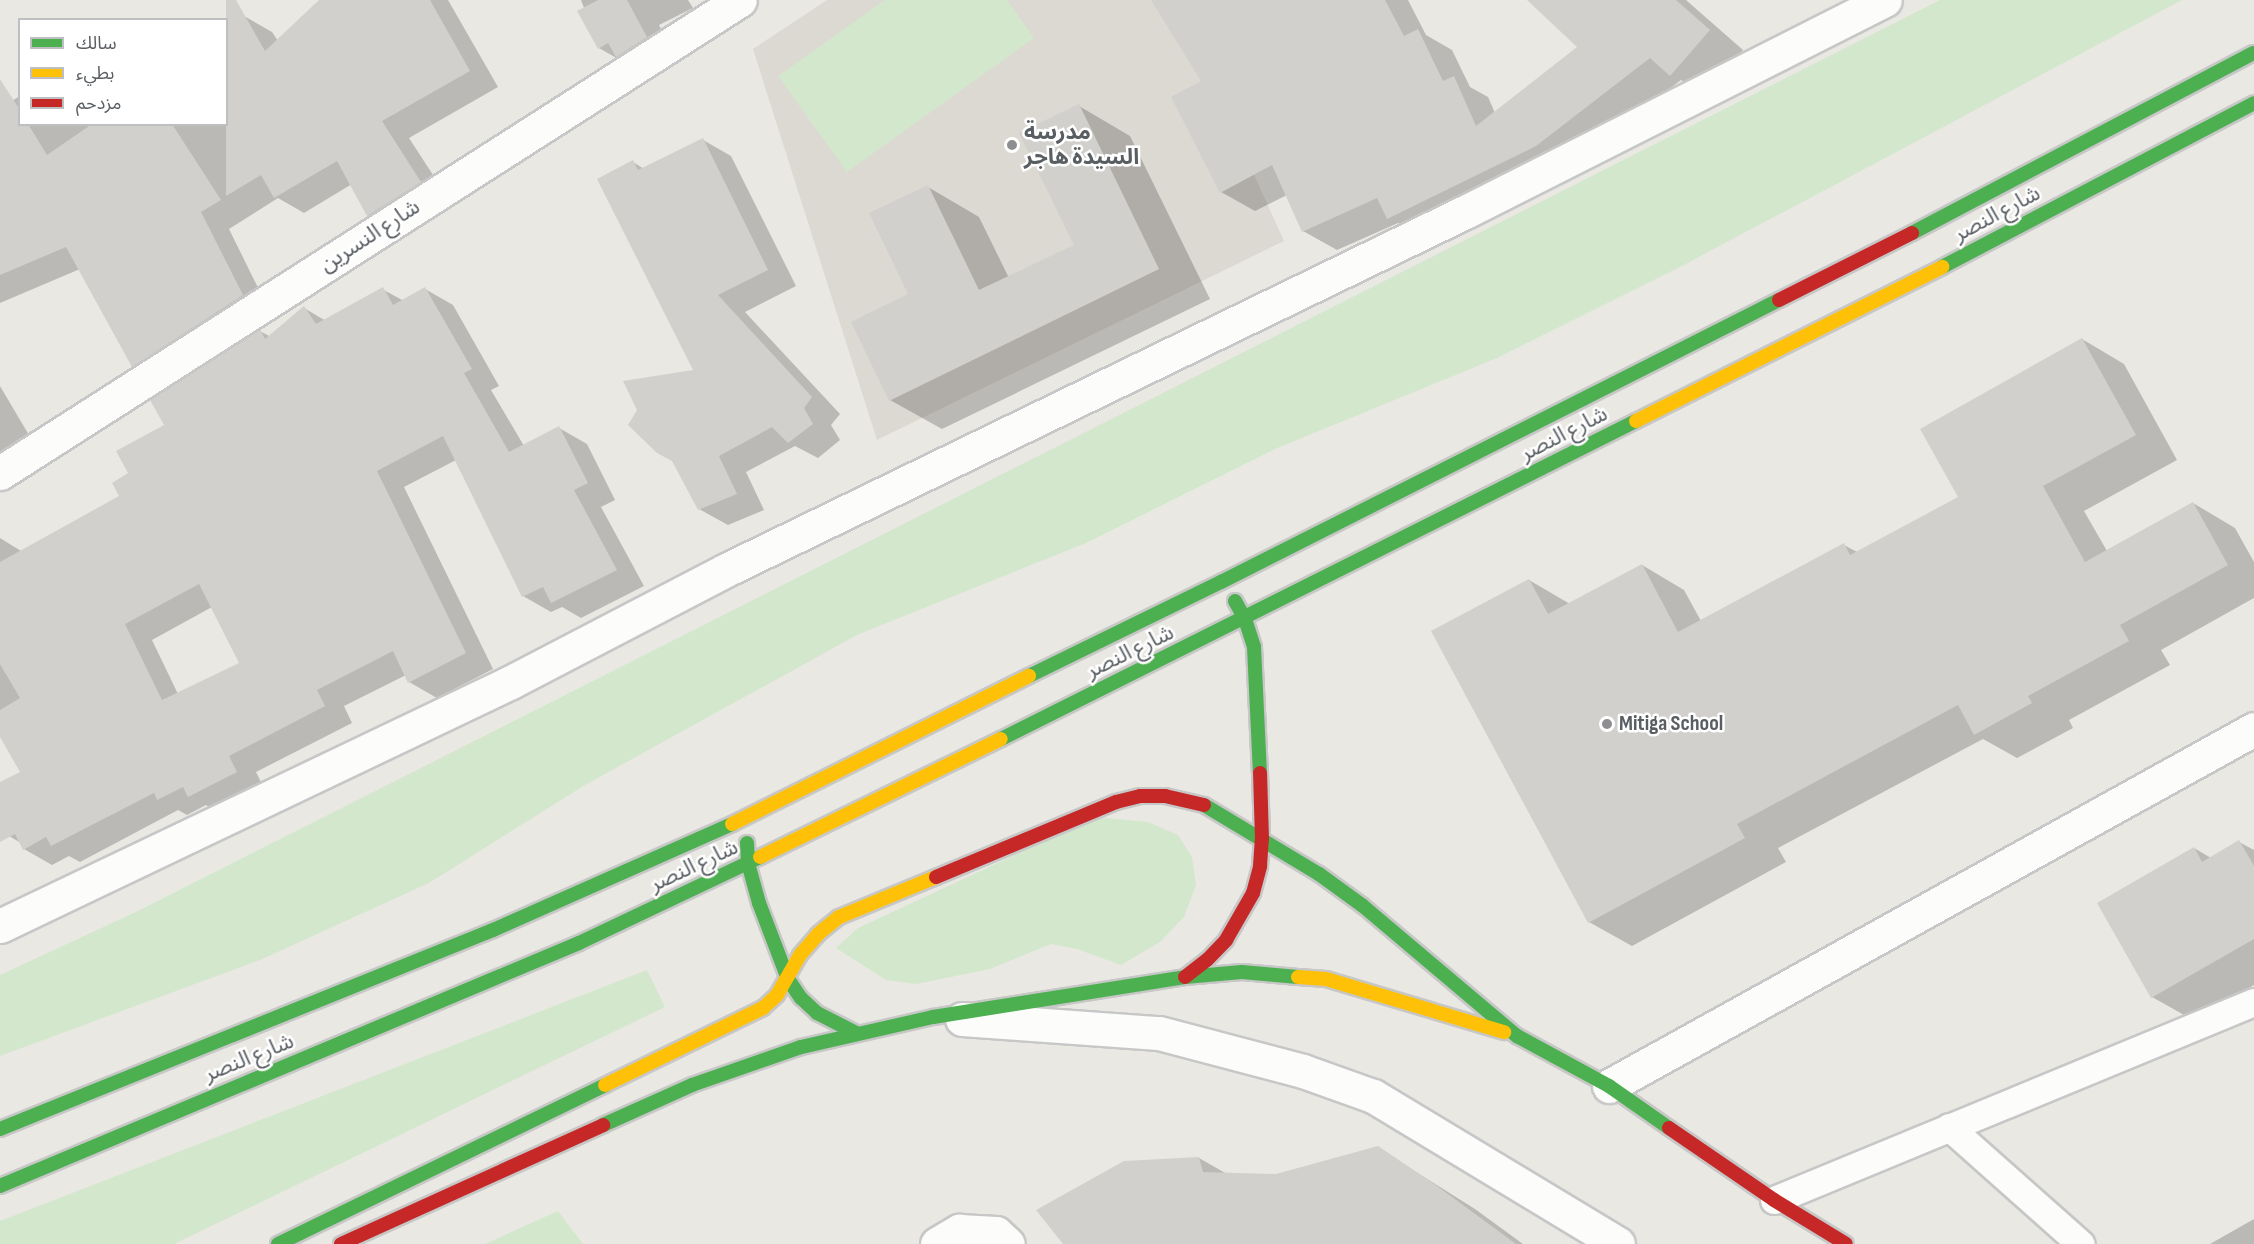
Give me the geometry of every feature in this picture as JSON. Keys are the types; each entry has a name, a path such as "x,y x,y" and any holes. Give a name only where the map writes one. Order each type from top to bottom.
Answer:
{"main road":[{"name":"شارع النصر","path":"0,1129 493,930 752,814 1221,582 2007,185 2254,54"},
{"name":"شارع النصر","path":"0,1186 233,1086 408,1017 579,943 748,863 1245,619 1928,274 2254,103"},
{"path":"1185,976 1207,960 1226,940 1241,918 1253,892 1260,866 1262,839 1257,675 1254,647 1245,619 1221,582"},
{"path":"278,1244 746,1018 763,1008 788,979 800,955 839,917 1116,802 1140,796 1165,796 1189,800 1212,808 1319,874 1363,906 1517,1036 1609,1086 1774,1200 1846,1244"},
{"path":"752,814 746,839 748,863 769,932 788,979 801,998 817,1013 835,1025 856,1033"},
{"path":"341,1244 692,1084 801,1047 933,1017 1185,976 1242,972 1326,980 1517,1036"}],"street":[{"name":"شارع النسرين","path":"0,473 740,0"},
{"path":"0,926 511,682 726,570 1467,210 1878,2"},
{"path":"1609,1086 2254,729"},
{"path":"933,1017 1160,1033 1232,1050 1303,1071 1373,1096 1618,1244"},
{"path":"937,1244 959,1231 996,1233 1008,1244"}],"lane":[{"path":"1774,1200 2254,1002"},
{"path":"1949,1127 2081,1244"}],"shaded area":[{"name":"مدرسة السيدة هاجر","path":"827,0 1175,0 1284,241 877,440 753,49"}],"green space":[{"path":"885,0 1007,0 1034,38 847,172 778,76"},
{"path":"1940,0 2182,0 1682,266 1497,358 1275,449 1086,543 857,635 585,785 429,883 260,960 0,1056 0,975 138,911"},
{"path":"1096,817 1148,822 1178,835 1192,857 1196,885 1184,917 1160,942 1121,965 1077,949 1051,944 990,969 916,984 886,980 836,948 858,928"},
{"path":"647,970 665,1007 174,1244 0,1244 0,1221"},
{"path":"558,1211 583,1244 485,1244"}],"building":[{"path":"226,0 236,0 265,51 319,0 430,0 470,71 382,121 421,182 367,216 337,161 274,198 261,175 226,196 228,18 226,18"},
{"path":"598,0 627,0 647,37 616,57 608,43 598,49 577,11"},
{"path":"1151,0 1385,0 1404,36 1418,29 1443,81 1454,76 1476,126 1577,47 1527,0 1676,0 1710,30 1670,76 1650,58 1536,146 1387,219 1377,198 1302,232 1272,165 1220,193 1171,97 1201,81"},
{"path":"0,79 18,107 18,126 29,126 47,155 89,126 173,126 221,200 201,212 243,295 132,367 66,247 0,275"},
{"path":"1079,104 1159,269 889,401 851,322 908,294 869,213 928,185 979,290 1074,245 1019,133"},
{"path":"703,138 768,270 718,295 812,397 804,408 813,424 788,443 772,427 719,456 737,494 698,510 672,461 657,453 628,425 637,410 623,381 693,370 597,179 633,160 638,170"},
{"path":"383,287 393,305 425,287 472,369 464,373 509,452 559,426 588,483 574,490 617,570 551,603 543,587 522,597 443,436 377,471 466,653 408,683 393,651 317,690 325,706 229,756 237,772 188,797 183,787 157,800 154,793 51,846 46,837 23,850 15,834 0,842 0,782 20,772 0,737 0,710 20,698 0,664 0,562 119,496 112,483 128,473 116,451 164,425 150,400 260,329 265,339 304,306 316,324","holes":["199,584 239,663 162,700 125,624"]},
{"name":"Mitiga School","path":"2082,338 2136,435 2043,486 2085,562 2193,502 2228,565 2120,625 2129,641 2028,696 2032,703 1974,735 1958,705 1737,824 1745,838 1588,923 1431,631 1529,579 1548,614 1642,564 1678,632 1844,543 1850,555 1958,497 1920,429"},
{"path":"2239,840 2254,866 2254,939 2151,998 2097,903 2194,847 2202,862"},
{"path":"1378,1146 1516,1244 1063,1244 1036,1210 1124,1161 1199,1157 1203,1172 1276,1174"}],"traffic: fast":[{"path":"1912,233 2254,53"},
{"path":"1942,267 2254,103"},
{"path":"1029,676 1221,582 1779,300"},
{"path":"1001,739 1636,421"},
{"path":"1235,601 1245,619 1254,647 1260,773"},
{"path":"1204,805 1319,874 1363,906 1517,1036 1609,1086 1669,1128"},
{"path":"0,1129 493,930 732,824"},
{"path":"747,843 748,863 759,903 788,979 801,998 817,1013 856,1033"},
{"path":"0,1186 579,943 760,857"},
{"path":"603,1125 692,1085 801,1047 933,1017 1185,977 1242,972 1298,977"},
{"path":"278,1244 605,1085"}],"traffic: slow":[{"path":"1636,421 1942,267"},
{"path":"732,824 1029,676"},
{"path":"760,857 1001,739"},
{"path":"605,1085 763,1008 777,995 800,955 818,934 839,917 936,877"},
{"path":"1298,977 1326,979 1504,1032"}],"traffic: jam":[{"path":"1779,300 1912,233"},
{"path":"1185,977 1207,960 1226,940 1253,893 1260,866 1262,839 1260,773"},
{"path":"936,877 1116,802 1140,796 1165,796 1204,805"},
{"path":"341,1244 603,1125"},
{"path":"1669,1128 1774,1200 1846,1244"}],"place":[{"name":"مدرسة السيدة هاجر","path":"1012,145"},
{"name":"Mitiga School","path":"1607,724"}]}
